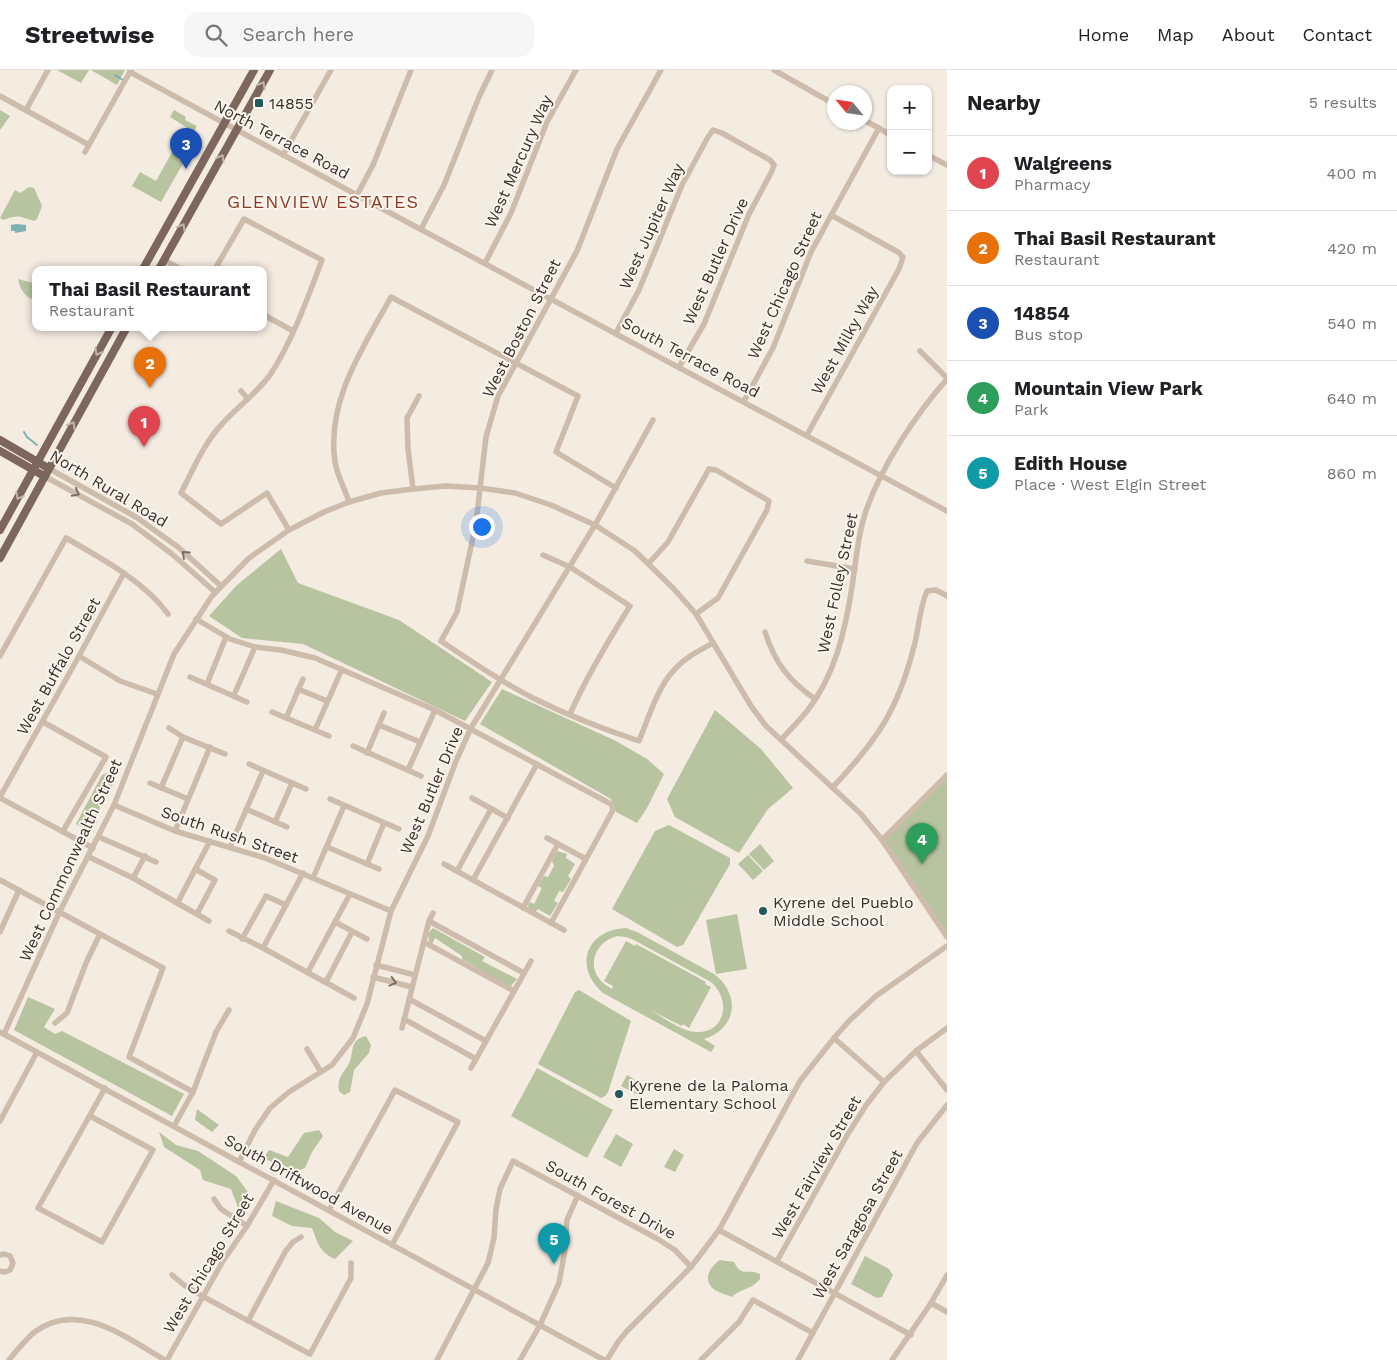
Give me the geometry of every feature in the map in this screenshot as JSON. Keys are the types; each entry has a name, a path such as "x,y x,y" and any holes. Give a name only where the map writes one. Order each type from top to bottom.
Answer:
{"main road":[{"path":"145,266 254,70"},
{"path":"161,266 270,70"},
{"path":"0,530 110,331"},
{"path":"0,558 125,331"},
{"name":"North Rural Road","path":"0,440 48,468"},
{"name":"North Rural Road","path":"0,451 44,476"}],"street":[{"path":"26,110 48,70"},
{"path":"283,155 330,70"},
{"path":"357,195 373,164 411,70"},
{"path":"420,229 444,185 479,97 492,70"},
{"name":"West Mercury Way","path":"485,263 511,213 547,122 576,70"},
{"name":"West Boston Street","path":"500,679 441,642 457,612 476,523 486,437 498,396 577,251 618,149 661,70"},
{"path":"774,70 827,100"},
{"path":"85,152 131,71"},
{"name":"North Terrace Road","path":"131,71 420,229"},
{"path":"0,96 89,145"},
{"path":"872,124 887,132"},
{"name":"West Chicago Street","path":"744,401 773,348 811,252 879,128"},
{"name":"West Butler Drive","path":"680,367 704,324 749,214 772,173 774,165 770,160 722,133 713,130"},
{"name":"West Jupiter Way","path":"616,333 639,290 682,185 713,130"},
{"path":"932,157 947,165"},
{"name":"West Milky Way","path":"807,435 899,268 903,257 898,252 831,215"},
{"path":"217,266 244,220 322,260 293,332 271,373 212,436 181,493 221,524 267,493 289,530"},
{"name":"South Terrace Road","path":"420,229 946,509"},
{"path":"164,260 175,266"},
{"path":"349,502 335,463 334,430 339,399 354,364 391,297 578,396 556,452 616,488"},
{"path":"267,317 293,332"},
{"path":"920,352 947,379"},
{"name":"West Folley Street","path":"781,740 808,710 815,699 829,674 842,639 866,508 913,423 947,379"},
{"path":"241,390 248,399"},
{"path":"413,489 408,449 407,418 419,396"},
{"name":"West Butler Drive","path":"239,1162 270,1108 290,1092 332,1065 353,1038 367,1004 391,912 428,836 456,761 471,728 595,525 653,420"},
{"name":"North Rural Road","path":"48,468 120,507 155,530 178,547 221,586"},
{"path":"648,563 668,542 709,469 716,470 769,501 766,510 718,598 696,614"},
{"name":"North Rural Road","path":"44,476 115,514 165,548 216,592"},
{"name":"West Commonwealth Street","path":"2,1032 60,911 114,805 174,654 216,592 249,558 289,530 324,512 349,502 413,489 446,486 515,493 551,505 595,525 635,551 696,614 750,706 766,726 861,814 882,840 947,937"},
{"path":"115,514 120,507"},
{"path":"0,656 66,538 124,574 152,596 168,614"},
{"path":"543,555 570,567 630,606 590,671 570,714"},
{"path":"807,561 855,569"},
{"name":"West Buffalo Street","path":"0,797 124,574"},
{"path":"833,787 867,750 883,727 894,706 904,683 927,591 936,590 947,596"},
{"path":"196,619 226,637 255,647 303,654 342,669 471,728 609,802 613,810 551,923"},
{"path":"764,632 777,663 798,687 815,699"},
{"path":"207,684 226,637"},
{"path":"500,679 533,698 639,741 664,683 686,658 713,642"},
{"path":"234,695 255,647"},
{"path":"79,656 120,681 157,694"},
{"path":"314,730 342,669"},
{"path":"190,677 247,702"},
{"path":"286,718 302,679"},
{"path":"298,689 327,701"},
{"path":"408,770 434,710"},
{"path":"272,712 328,736"},
{"path":"367,752 384,713"},
{"path":"43,722 106,757 63,831"},
{"path":"379,725 420,742"},
{"path":"169,728 225,754"},
{"path":"161,788 183,736"},
{"path":"353,746 421,776"},
{"path":"175,831 210,747"},
{"path":"249,764 306,789"},
{"path":"473,880 537,764"},
{"path":"230,847 263,771"},
{"path":"882,840 947,775"},
{"path":"150,783 188,800"},
{"path":"275,822 292,783"},
{"path":"0,797 93,848"},
{"path":"472,798 508,818"},
{"path":"330,799 399,829"},
{"name":"South Rush Street","path":"114,805 175,831 265,858 391,912"},
{"path":"313,878 344,806"},
{"path":"246,809 287,827"},
{"path":"456,871 491,809"},
{"path":"367,864 384,823"},
{"path":"99,837 156,862"},
{"path":"546,838 586,859"},
{"path":"178,902 210,842"},
{"path":"523,908 558,844"},
{"path":"327,847 379,869"},
{"path":"133,878 145,856"},
{"path":"89,857 133,878 210,921"},
{"path":"444,864 564,930"},
{"path":"195,869 215,880 197,914"},
{"path":"263,948 303,873"},
{"path":"0,880 163,968 129,1057 193,1092"},
{"path":"0,932 19,890"},
{"path":"308,972 350,894"},
{"path":"242,939 266,896 286,905"},
{"path":"402,1028 429,922 433,913"},
{"path":"335,922 367,940"},
{"path":"429,922 524,973"},
{"path":"229,932 263,948 354,998"},
{"path":"326,982 352,932"},
{"path":"55,1023 67,1013 86,963 100,934"},
{"path":"424,942 514,991"},
{"path":"606,1360 627,1331 692,1267 719,1230 800,1081 834,1038 876,996 947,946"},
{"path":"471,1068 531,960"},
{"path":"376,965 414,981"},
{"path":"373,977 414,981"},
{"path":"409,999 486,1041"},
{"path":"174,1126 193,1092 216,1032 229,1010"},
{"path":"404,1019 476,1059"},
{"name":"West Fairview Street","path":"777,1261 848,1132 867,1104 884,1082 916,1051 947,1028"},
{"name":"South Driftwood Avenue","path":"2,1032 606,1360"},
{"path":"834,1038 884,1082"},
{"path":"307,1049 321,1072"},
{"path":"916,1051 947,1090"},
{"path":"0,1121 37,1052"},
{"path":"90,1116 153,1150 102,1242 38,1208 104,1088"},
{"path":"329,1210 395,1090 458,1122 392,1245"},
{"name":"West Saragosa Street","path":"798,1360 917,1143 947,1105"},
{"name":"South Forest Drive","path":"475,1290 488,1263 494,1238 500,1188 513,1161 656,1238 675,1250 692,1267"},
{"name":"West Chicago Street","path":"166,1360 223,1260 247,1226 274,1180"},
{"path":"520,1360 540,1325 558,1283 565,1250 567,1220 578,1195"},
{"path":"214,1199 222,1209 247,1226"},
{"path":"719,1230 911,1334"},
{"path":"248,1321 285,1252 293,1242 301,1237"},
{"path":"0,1255 10,1256 13,1263 10,1270 0,1271"},
{"path":"172,1275 202,1296 310,1354 351,1278 350,1263"},
{"path":"893,1360 932,1303 947,1275"},
{"path":"437,1360 475,1290"},
{"path":"701,1360 739,1322 753,1300 813,1333"},
{"path":"932,1303 947,1312"},
{"path":"9,1360 32,1335 44,1326 70,1319 87,1320 105,1326 166,1360"}],"green space":[{"path":"57,70 89,70 81,83"},
{"path":"91,70 125,70 117,85"},
{"path":"0,110 10,116 0,130"},
{"path":"174,110 186,117 185,120 197,126 188,143 193,146 161,202 132,186 140,172 156,181 186,127 170,117"},
{"path":"29,187 34,188 42,206 37,219 34,221 19,217 4,220 0,218 15,190 20,193"},
{"path":"18,279 32,283 32,299 24,293"},
{"path":"281,549 298,583 399,620 492,682 465,721 303,644 242,638 209,616 237,585"},
{"path":"502,689 616,741 647,759 664,774 647,808 637,823 616,812 611,799 480,724"},
{"path":"715,710 761,749 793,788 768,809 739,853 675,817 667,799"},
{"path":"109,772 116,781 103,800 97,823 83,828 76,824 102,775"},
{"path":"947,775 947,937 882,840"},
{"path":"669,825 730,858 730,864 683,945 677,947 612,909 655,831"},
{"path":"760,844 774,861 764,870 749,854"},
{"path":"557,851 567,854 566,858 575,864 568,876 571,879 563,892 559,891 554,901 558,903 550,916 538,909 535,912 529,909 528,904 530,902 534,904 542,888 538,886 544,876 548,877 554,866 552,861"},
{"path":"748,855 763,871 753,880 738,864"},
{"path":"737,914 747,969 716,974 706,920"},
{"path":"433,928 485,957 482,961 517,979 510,987 462,959 462,956 435,938 432,944 429,941 428,934"},
{"path":"626,928 637,932 714,974 723,982 731,1001 731,1010 729,1019 723,1027 715,1034 704,1039 715,1046 711,1052 603,993 594,983 588,972 588,952 601,935 612,930","holes":["617,936 626,937 711,982 718,989 723,1006 722,1015 714,1028 706,1031 690,1031 650,1010 689,1028 711,987 705,984 706,982 636,944 635,946 626,941 604,981 613,986 612,989 603,983 594,969 596,953 608,940"]},
{"path":"579,990 631,1021 608,1092 601,1098 538,1064 575,992"},
{"path":"28,997 55,1009 44,1027 55,1034 62,1031 184,1094 172,1116 14,1030"},
{"path":"366,1036 371,1045 369,1053 354,1070 350,1092 344,1095 339,1091 340,1077 350,1061 355,1043"},
{"path":"537,1068 613,1110 587,1158 511,1116"},
{"path":"627,1075 644,1085 638,1095 621,1086"},
{"path":"197,1109 219,1125 212,1132 195,1120"},
{"path":"319,1130 323,1136 312,1152 305,1168 293,1173 264,1158 269,1150 288,1157 304,1133"},
{"path":"159,1132 176,1145 198,1151 236,1176 250,1195 239,1210 231,1189 203,1180 200,1170 164,1147"},
{"path":"616,1134 633,1144 621,1167 603,1157"},
{"path":"674,1149 684,1155 675,1172 664,1167"},
{"path":"276,1201 319,1218 335,1232 353,1241 335,1259 320,1246 312,1228 292,1226 272,1216"},
{"path":"865,1256 889,1269 893,1275 882,1297 877,1298 851,1284"},
{"path":"720,1260 734,1262 739,1270 760,1274 760,1279 732,1297 717,1291 708,1282 708,1274"}],"water":[{"path":"11,225 26,225 26,231 15,233 15,231 11,231"}],"waterway":[{"path":"115,75 123,80"},
{"path":"24,432 37,445"}],"place":[{"name":"14855","path":"259,103"},
{"name":"14854","path":"186,169"},
{"name":"Thai Basil Restaurant","path":"150,388"},
{"name":"Walgreens","path":"144,447"},
{"name":"Mountain View Park","path":"922,864"},
{"name":"Kyrene del Pueblo Middle School","path":"763,911"},
{"name":"Kyrene de la Paloma Elementary School","path":"619,1094"},
{"name":"Edith House","path":"554,1264"}],"district":[{"name":"GLENVIEW ESTATES","path":"323,202"}]}
